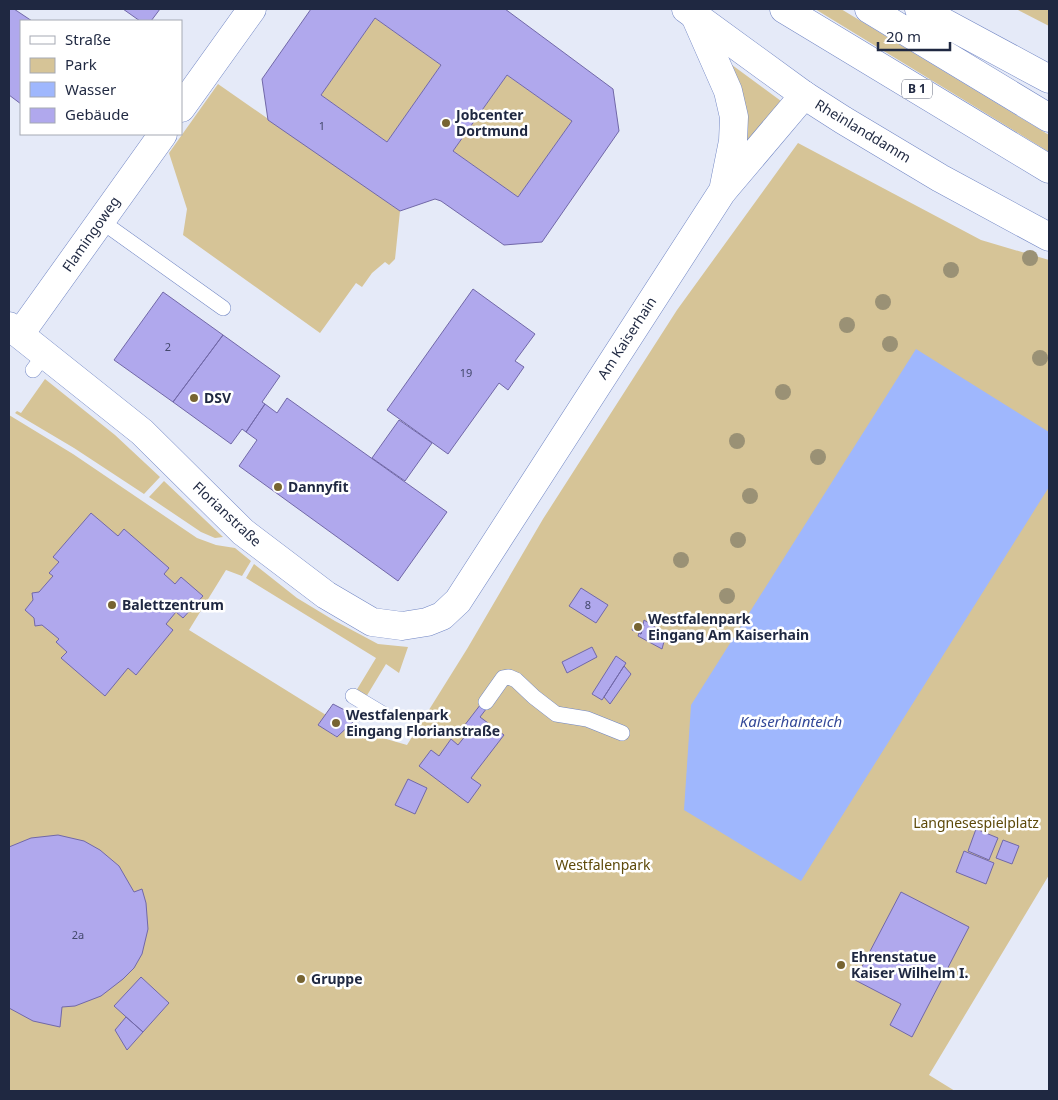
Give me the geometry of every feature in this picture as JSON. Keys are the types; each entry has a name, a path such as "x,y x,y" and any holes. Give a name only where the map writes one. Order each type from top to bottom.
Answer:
{"street":[{"path":"182,107 252,9"},
{"name":"B 1","path":"784,9 1049,170"},
{"path":"869,9 1049,118"},
{"path":"919,9 1049,79"},
{"path":"691,12 728,91 734,117 734,140 722,192"},
{"name":"Rheinlanddamm","path":"691,12 804,96 940,178 1049,237"},
{"name":"Am Kaiserhain","path":"465,590 722,192 804,96"},
{"name":"Flamingoweg","path":"14,330 101,221 162,135"},
{"name":"Florianstraße","path":"14,330 39,362 142,432 243,532 326,596 372,622 402,626 427,622 442,616 458,601 465,590"}],"lane":[{"path":"101,221 223,308"},
{"path":"486,702 503,678 509,677 516,680 556,714 587,720 622,733"},
{"path":"353,696 383,714"}],"green space":[{"path":"815,9 841,9 1049,135 1049,152"},
{"path":"1016,9 1049,9 1049,26"},
{"path":"375,18 441,65 387,142 321,95"},
{"path":"728,62 781,101 740,163"},
{"path":"507,75 572,121 518,197 453,151"},
{"path":"218,84 400,211 395,259 389,265 385,262 372,273 362,287 356,283 320,333 183,235 187,209 169,153"},
{"name":"Westfalenpark","path":"798,143 981,240 1049,260 1049,875 929,1075 955,1091 9,1091 9,415 73,454 197,538 216,545 235,548 251,561 242,576 226,570 189,630 326,715 319,725 336,737 349,725 369,734 407,745 467,649 543,519 677,310"},
{"path":"45,379 115,435 160,477 144,494 74,448 15,413 17,411 21,413"},
{"path":"164,481 223,537 215,538 201,532 149,497"},
{"path":"254,564 297,598 335,621 378,644 408,647 399,673 386,664 366,697 356,691 376,658 246,578"}],"water":[{"name":"Kaiserhainteich","path":"916,349 1049,432 1049,487 801,881 684,810 691,705"}],"building":[{"path":"9,9 14,9 30,20 20,20 20,103 9,95"},
{"path":"123,9 160,9 152,20 139,20"},
{"path":"311,9 505,9 613,89 619,131 542,242 504,245 441,201 435,199 400,211 268,120 262,79","holes":["375,18 441,65 387,142 321,95","507,75 572,121 518,197 453,151"]},
{"path":"473,289 535,334 515,361 524,367 508,390 499,383 448,454 387,410"},
{"path":"163,292 223,335 173,402 114,360"},
{"path":"223,335 280,376 262,402 265,404 246,432 242,429 231,444 173,402"},
{"path":"287,398 447,512 398,581 239,466 257,440 246,432 265,404 277,413"},
{"path":"399,420 432,443 405,481 372,458"},
{"name":"Balettzentrum","path":"91,513 118,536 124,529 169,568 164,574 175,584 181,577 203,596 183,618 176,612 166,624 173,630 136,675 128,668 105,696 61,658 67,652 56,642 59,639 42,625 35,626 34,618 25,610 33,600 32,593 39,592 53,576 49,573 59,562 53,557"},
{"path":"581,588 608,605 596,623 569,606"},
{"path":"644,620 666,634 662,649 638,636 639,633 641,634"},
{"name":"Westfalenpark Eingang Am Kaiserhain","path":"635,622 644,625 641,634 632,630"},
{"path":"592,647 597,657 567,673 562,662"},
{"path":"616,656 626,663 602,700 592,694"},
{"path":"624,666 631,674 610,704 604,697"},
{"path":"484,700 490,704 480,717 504,735 471,778 481,785 468,803 419,766 431,750 439,756 451,739 458,745 470,730 464,726"},
{"name":"Westfalenpark Eingang Florianstraße","path":"333,704 358,717 337,737 318,725"},
{"path":"408,779 427,788 415,814 395,805"},
{"path":"976,829 998,838 989,860 968,851"},
{"path":"58,835 84,841 100,850 119,866 134,892 142,889 146,903 148,929 142,954 134,968 101,996 75,1006 62,1007 60,1027 33,1021 9,1008 9,847 31,838"},
{"path":"1003,840 1019,846 1012,864 996,858"},
{"path":"964,851 994,863 986,884 956,872"},
{"path":"901,892 969,927 912,1037 890,1025 901,1004 855,980"},
{"path":"141,977 169,1003 143,1032 114,1006"},
{"path":"126,1017 143,1032 127,1050 115,1030"}],"place":[{"name":"Jobcenter Dortmund","path":"446,123"},
{"name":"DSV","path":"194,398"},
{"name":"Dannyfit","path":"278,487"},
{"name":"Balettzentrum","path":"112,605"},
{"name":"Westfalenpark Eingang Am Kaiserhain","path":"638,627"},
{"name":"Westfalenpark Eingang Florianstraße","path":"336,723"},
{"name":"Ehrenstatue Kaiser Wilhelm I.","path":"841,965"},
{"name":"Gruppe","path":"301,979"}],"park label":[{"name":"Langnesespielplatz","path":"976,823"}]}
